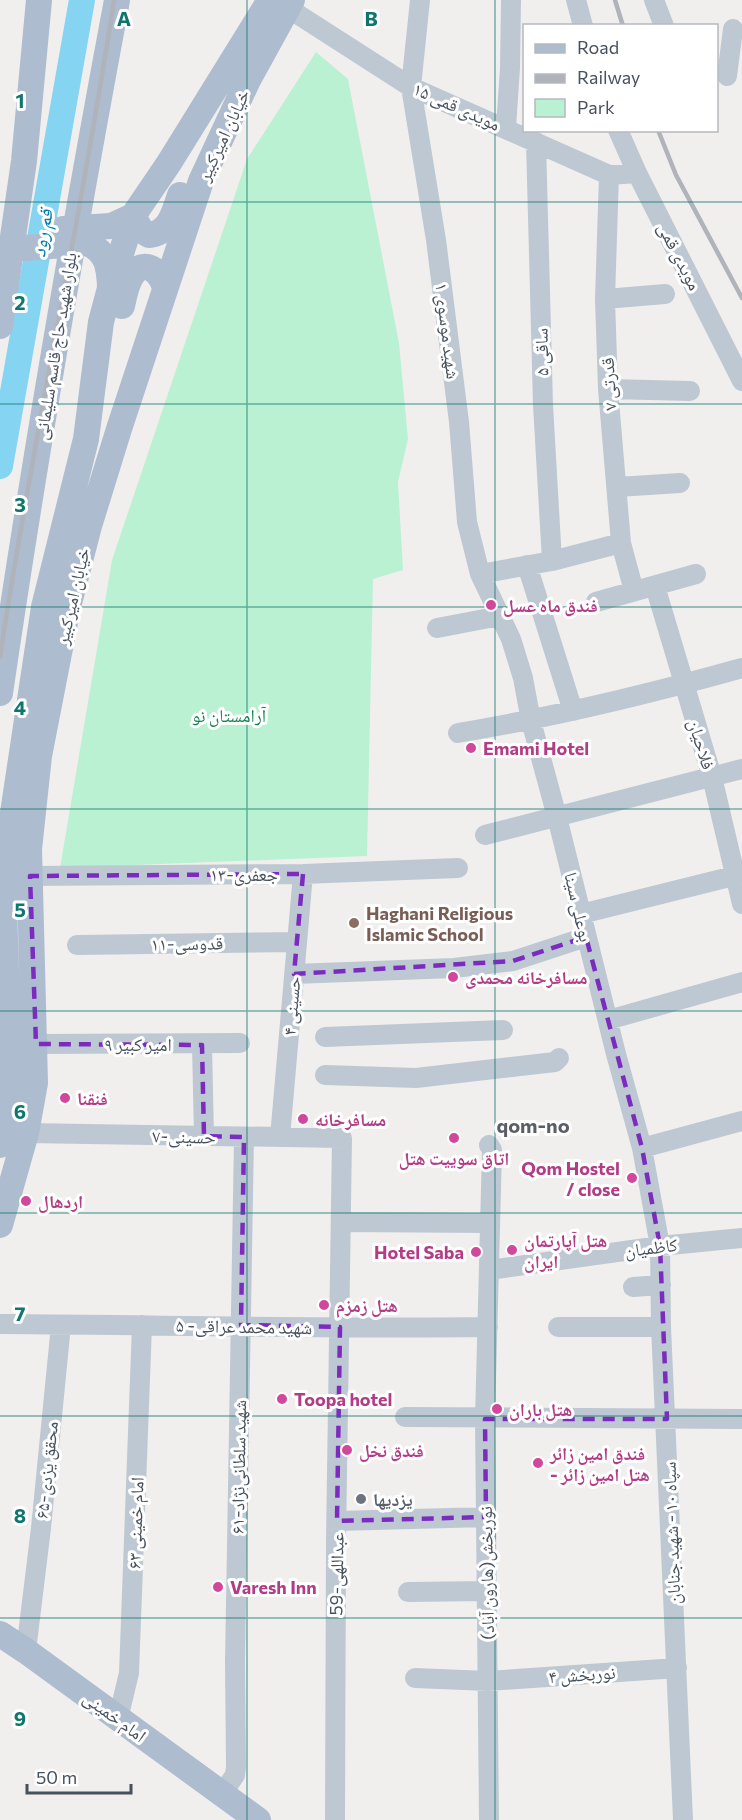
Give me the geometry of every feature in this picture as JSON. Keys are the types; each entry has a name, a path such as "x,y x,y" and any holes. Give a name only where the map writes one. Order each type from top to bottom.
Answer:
{"main road":[{"path":"0,326 24,160 39,0"},
{"name":"بلوار شهید حاج قاسم سلیمانی","path":"0,693 73,234 117,0"},
{"name":"خیابان امیرکبیر","path":"0,1224 26,1133 35,1083 36,1044 29,849 39,756 68,607 92,515 201,181 283,3"},
{"name":"خیابان امیرکبیر","path":"0,1144 10,1080 11,1033 4,905 8,846 44,607 86,439 101,322 133,216 283,3"},
{"path":"0,250 90,235 133,216 141,230 149,235 163,231 171,219 190,169 216,124 248,80"},
{"path":"0,234 90,235"},
{"path":"90,235 106,259 110,288"},
{"path":"86,439 132,274 140,268 151,268 157,271 162,278 165,288"},
{"name":"امام خمینی","path":"0,1634 258,1820"}],"street":[{"name":"شهید موسوی ۱","path":"420,0 411,87 436,240 459,422 467,522 480,574"},
{"path":"506,128 510,68 510,0"},
{"path":"576,0 583,24"},
{"path":"654,0 663,24"},
{"name":"مویدی قمی ۱۵","path":"283,3 411,87 609,175 638,173"},
{"path":"728,77 733,29"},
{"name":"مویدی قمی","path":"619,132 742,381"},
{"name":"ساقی ۵","path":"536,142 543,405 552,561"},
{"name":"قدرتی ۷","path":"609,175 605,299 608,389 621,543 634,591"},
{"path":"605,299 665,294"},
{"path":"608,389 690,392"},
{"path":"617,487 680,483"},
{"path":"480,574 552,561 621,543"},
{"path":"527,565 573,711"},
{"name":"بوعلی سینا","path":"480,574 511,639 522,678 586,937 642,1148 660,1246"},
{"path":"596,602 696,574"},
{"name":"فلاحیان","path":"655,586 712,777 738,875 742,904"},
{"path":"436,628 500,616"},
{"path":"458,733 531,721 742,668"},
{"path":"485,835 742,769"},
{"name":"جعفری-۱۳","path":"30,876 303,874 458,868"},
{"name":"حسینی ۴","path":"280,1137 303,874"},
{"path":"581,914 738,875"},
{"path":"294,974 454,968 513,961 586,937"},
{"name":"قدوسی-۱۱","path":"77,945 297,942"},
{"path":"608,1020 742,982"},
{"path":"325,1037 503,1030"},
{"name":"امیر کبیر ۹","path":"36,1044 240,1043"},
{"path":"202,1044 204,1136"},
{"path":"325,1076 416,1078 521,1067 555,1062 560,1058"},
{"path":"642,1148 742,1121"},
{"name":"حسینی-۷","path":"26,1133 342,1138"},
{"name":"شهید سلطانی‌نژاد-۶۱","path":"222,1794 235,1775 236,1767 235,1662 244,1137"},
{"name":"عبداللهی-59","path":"335,1820 342,1138"},
{"name":"نوربخش(هارون آباد)","path":"489,1145 492,1150 485,1419 489,1820"},
{"path":"341,1222 490,1223"},
{"name":"کاظمیان","path":"489,1270 660,1246 742,1238"},
{"name":"سپاه ۱۰ - شهید جنابان","path":"660,1246 661,1327 667,1419 683,1820"},
{"path":"633,1287 661,1285"},
{"name":"شهید محمد عراقی- ۵","path":"0,1324 488,1327"},
{"name":"محقق یزدی-۶۵","path":"26,1651 41,1528 60,1325"},
{"name":"امام خمینی ۶۳","path":"118,1719 129,1673 142,1326"},
{"path":"558,1327 661,1327"},
{"path":"405,1417 742,1419"},
{"path":"337,1521 486,1517"},
{"path":"408,1592 487,1591"},
{"name":"نوربخش ۴","path":"415,1678 488,1681 677,1668"}],"highlighted area":[{"path":"303,874 294,974 513,961 586,937 642,1148 660,1246 667,1419 485,1419 486,1517 337,1521 340,1327 241,1325 244,1137 204,1136 202,1045 36,1044 30,876"}],"green space":[{"name":"آرامستان نو","path":"316,52 348,79 399,343 408,439 398,482 403,570 373,579 367,856 60,868 112,560 247,159"}],"waterway":[{"name":"قم رود","path":"0,466 82,0"}],"railway":[{"path":"0,657 114,0"},
{"path":"615,0 622,24"},
{"path":"659,132 676,175 742,298"}],"place":[{"name":"فندق ماه عسل","path":"491,605"},
{"name":"Emami Hotel","path":"471,748"},
{"name":"Haghani Religious Islamic School","path":"354,923"},
{"name":"مسافرخانه محمدی","path":"453,977"},
{"name":"فنقنا","path":"65,1098"},
{"name":"مسافرخانه","path":"303,1119"},
{"name":"اتاق سوییت هتل","path":"454,1138"},
{"name":"Qom Hostel / close","path":"632,1178"},
{"name":"اردهال","path":"26,1201"},
{"name":"هتل آپارتمان ایران","path":"512,1250"},
{"name":"Hotel Saba","path":"476,1252"},
{"name":"هتل زمزم","path":"324,1305"},
{"name":"Toopa hotel","path":"282,1399"},
{"name":"هتل باران","path":"497,1409"},
{"name":"فندق نخل","path":"347,1450"},
{"name":"فندق امین زائر - هتل امین زائر","path":"538,1463"},
{"name":"یزدیها","path":"361,1499"},
{"name":"Varesh Inn","path":"218,1587"}],"district":[{"name":"qom-no","path":"533,1125"}]}
